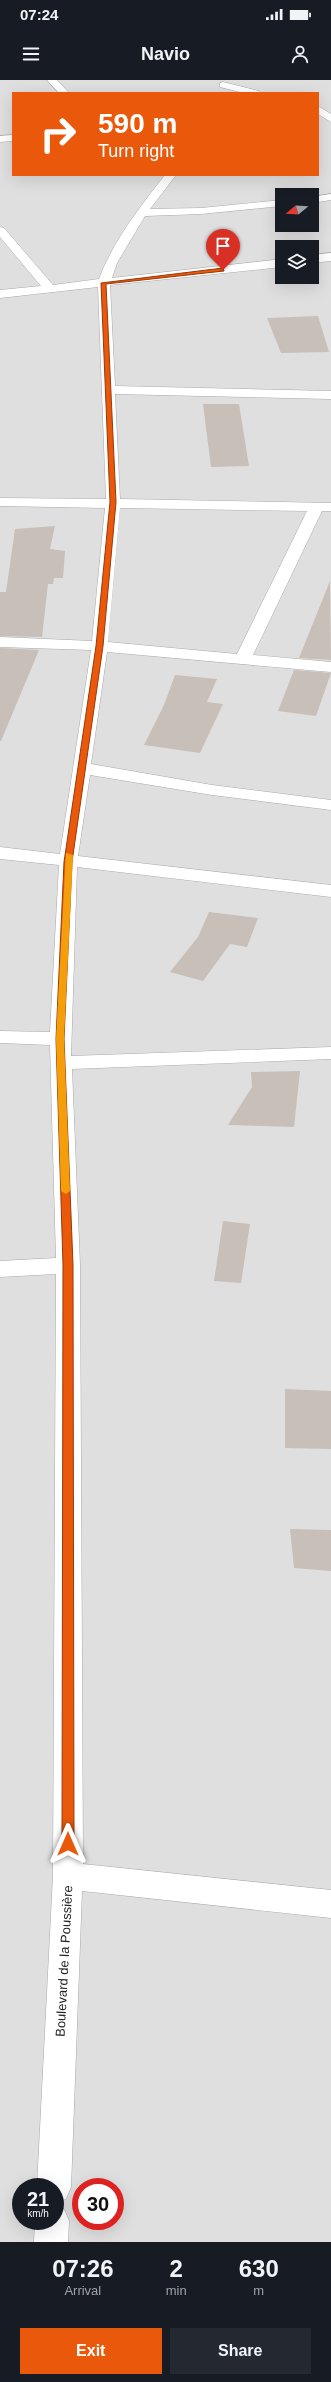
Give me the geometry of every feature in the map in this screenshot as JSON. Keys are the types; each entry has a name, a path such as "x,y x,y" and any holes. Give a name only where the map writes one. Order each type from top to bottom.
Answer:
{"street":[{"path":"52,80 63,92"},
{"path":"222,86 251,92"},
{"path":"319,108 331,106"},
{"path":"319,109 331,119"},
{"path":"0,139 12,138"},
{"name":"Boulevard de la Poussière","path":"54,2178 68,1876 68,1265 60,1039 68,862 100,646 113,502 104,283 111,264 140,213 163,178"},
{"path":"319,199 331,197"},
{"path":"140,213 201,211 275,204"},
{"path":"0,230 50,289"},
{"path":"319,258 329,257 331,272"},
{"path":"0,294 275,264"},
{"path":"108,390 331,395"},
{"path":"0,502 113,502 324,507 243,659"},
{"path":"0,642 100,646 331,667"},
{"path":"82,768 212,790 331,805"},
{"path":"0,853 331,891"},
{"path":"0,1037 60,1039"},
{"path":"62,1063 331,1053"},
{"path":"0,1269 68,1265"},
{"path":"68,1876 331,1904"},
{"path":"51,2242 52,2230"}],"shaded area":[{"path":"0,80 331,80 331,2242 0,2242"}],"building":[{"path":"318,316 329,352 281,353 267,318"},
{"path":"203,404 239,404 249,466 211,467"},
{"path":"55,526 50,549 65,551 63,578 54,578 53,584 48,584 42,637 0,636 0,592 6,592 15,529"},
{"path":"330,581 331,660 299,658"},
{"path":"0,648 39,650 1,741 0,741"},
{"path":"294,670 331,673 316,716 278,711"},
{"path":"175,675 217,679 207,702 223,704 200,753 144,745 164,705"},
{"path":"209,912 258,918 247,947 230,944 203,981 170,972 198,937"},
{"path":"300,1071 294,1127 228,1125 252,1087 251,1072"},
{"path":"223,1221 250,1224 241,1283 214,1281"},
{"path":"285,1389 331,1391 331,1449 285,1448"},
{"path":"290,1529 331,1530 331,1571 294,1568"}],"slow traffic":[{"path":"66,1191 60,1039 69,855"}],"route":[{"path":"68,1844 68,1265 60,1039 68,862 100,646 113,502 104,283 223,270"}]}
